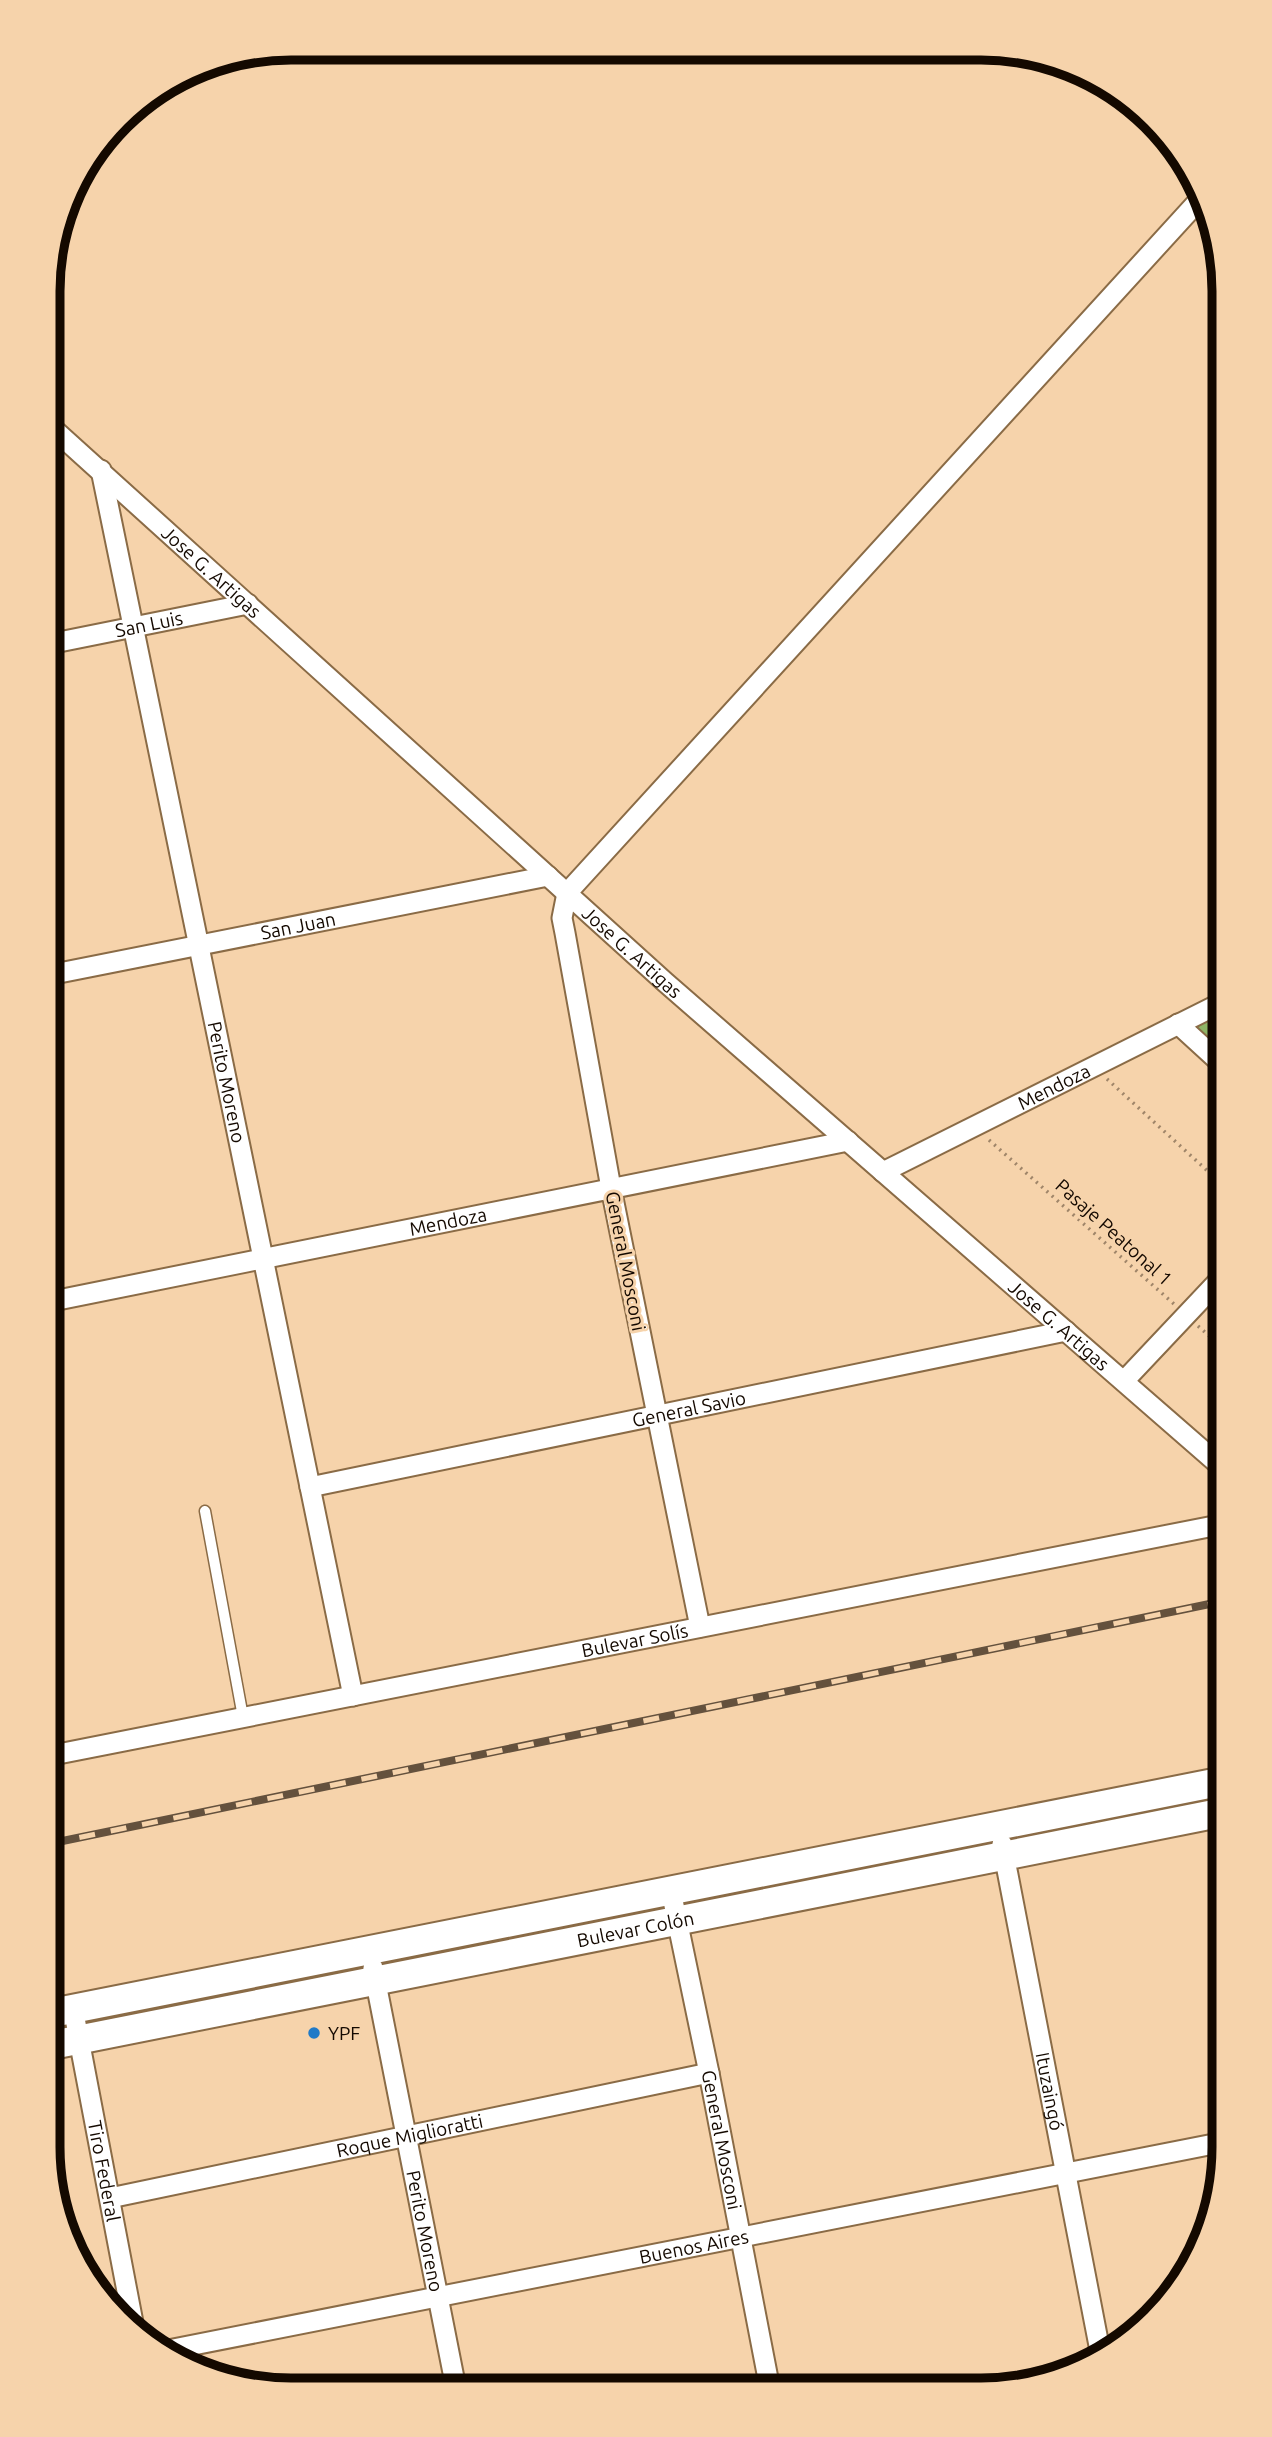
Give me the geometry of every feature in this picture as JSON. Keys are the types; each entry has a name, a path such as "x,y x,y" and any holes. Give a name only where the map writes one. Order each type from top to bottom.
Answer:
{"main road":[{"name":"Bulevar Colón","path":"60,2044 263,1987 369,1950 1212,1783"},
{"name":"Bulevar Colón","path":"60,2011 263,1987 375,1981 1212,1814"}],"street":[{"path":"567,893 1195,204"},
{"name":"Jose G. Artigas","path":"60,435 665,982 1212,1458"},
{"name":"Perito Moreno","path":"101,470 353,1696"},
{"name":"San Luis","path":"60,642 248,604"},
{"name":"San Juan","path":"60,973 548,876"},
{"name":"General Mosconi","path":"567,893 562,918 611,1188 701,1627"},
{"name":"Mendoza","path":"883,1172 1212,1007"},
{"path":"1178,1024 1212,1056"},
{"name":"Mendoza","path":"60,1299 848,1141"},
{"path":"1124,1381 1212,1288"},
{"name":"General Savio","path":"310,1487 1066,1331"},
{"name":"Bulevar Solís","path":"60,1754 1212,1526"},
{"name":"Ituzaingó","path":"998,1825 1099,2345"},
{"name":"General Mosconi","path":"671,1891 768,2378"},
{"name":"Perito Moreno","path":"369,1950 454,2378"},
{"name":"Tiro Federal","path":"60,2011 79,2040 131,2313"},
{"name":"Roque Miglioratti","path":"110,2198 709,2073"},
{"name":"Buenos Aires","path":"178,2348 1212,2144"}],"lane":[{"path":"205,1511 243,1717"}],"path":[{"path":"1104,1076 1212,1175"},
{"name":"Pasaje Peatonal 1","path":"985,1136 1212,1338"}],"green space":[{"path":"1212,1018 1212,1042 1194,1026"}],"railway":[{"path":"60,1842 1212,1603"}],"place":[{"name":"YPF","path":"314,2033"}]}
